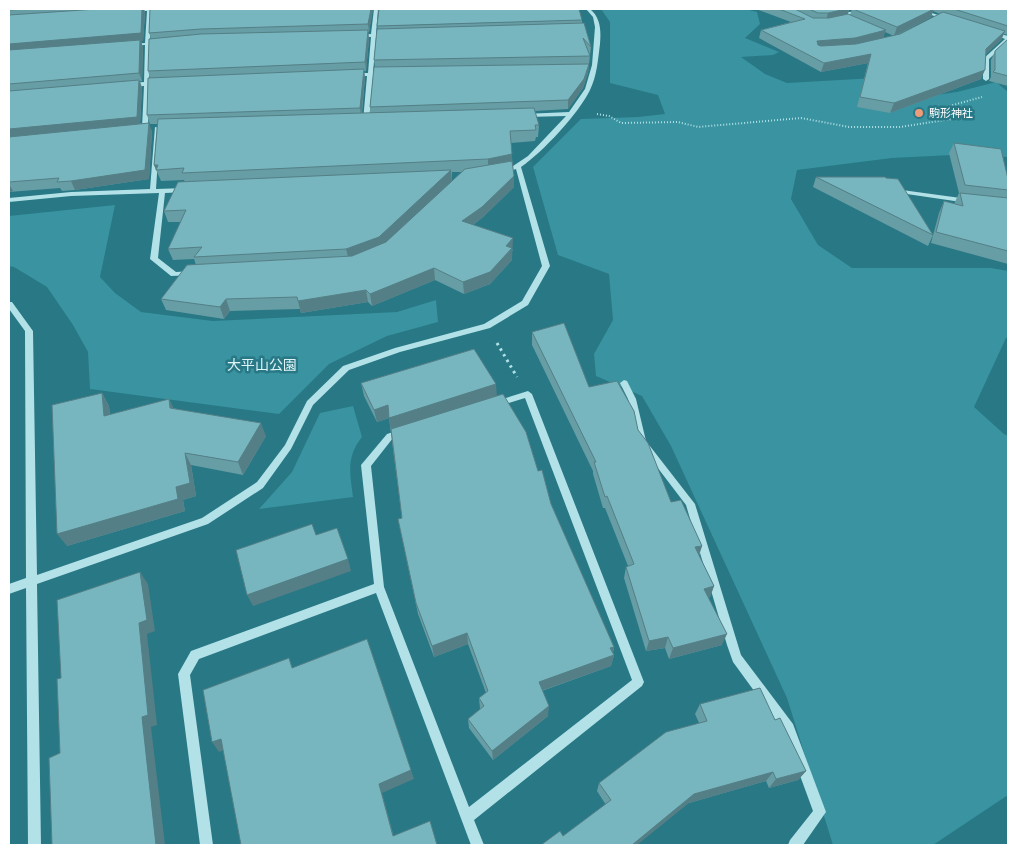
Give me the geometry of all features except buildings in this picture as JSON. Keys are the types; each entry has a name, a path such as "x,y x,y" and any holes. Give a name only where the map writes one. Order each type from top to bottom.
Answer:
{"street":[{"path":"131,10 151,9 145,84 145,128"},
{"path":"366,121 376,9"},
{"path":"9,589 206,521 260,485 288,447 310,403 346,368 398,350 487,326 525,303 546,266 514,168 531,157 581,102 588,90 594,69 597,20 588,9"},
{"path":"831,9 849,14 861,9"},
{"path":"916,9 957,22"},
{"path":"933,20 940,16"},
{"path":"588,29 597,29"},
{"path":"982,30 1008,38 986,59 986,79"},
{"path":"355,36 392,35"},
{"path":"128,45 166,42"},
{"path":"584,69 594,69"},
{"path":"350,75 390,74"},
{"path":"126,85 165,83"},
{"path":"521,116 569,114"},
{"path":"356,121 375,121"},
{"path":"153,191 157,128"},
{"path":"136,129 167,128"},
{"path":"9,200 71,194 191,190"},
{"path":"162,191 154,259 174,274 204,272"},
{"path":"902,192 979,202"},
{"path":"9,304 28,331 34,845"},
{"path":"624,383 632,398 642,442 690,504 737,658 790,728 820,812 795,845"},
{"path":"467,816 638,682 528,394 482,408"},
{"path":"417,428 390,436 366,465 379,587 478,845"},
{"path":"206,845 184,674 195,655 379,587"}],"path":[{"path":"935,110 982,97 986,79"},
{"path":"569,114 609,116 616,121 631,124 678,122 706,127 736,126 801,118 849,127 900,126 958,118"},
{"path":"487,326 528,394"}],"green space":[{"path":"601,9 745,9 757,12 760,24 745,38 779,52 773,55 741,57 765,74 787,83 875,78 922,97 957,92 996,82 1008,92 1008,157 952,155 892,158 797,170 791,199 818,245 852,268 991,268 1008,271 1008,337 974,407 1008,436 1008,795 933,845 833,845 787,698 671,446 642,396 596,376 594,354 613,320 609,274 558,255 533,167 581,119 665,114 658,95 610,83 610,22"},
{"name":"大平山公園","path":"115,205 100,277 115,293 141,312 213,321 397,312 436,300 438,322 387,336 329,364 279,414 90,389 88,352 73,325 47,287 14,267 9,266 9,216"},
{"path":"353,406 362,437 351,458 350,473 353,497 259,509 292,472 320,413"}],"place":[{"name":"駒形神社","path":"919,113"}]}
